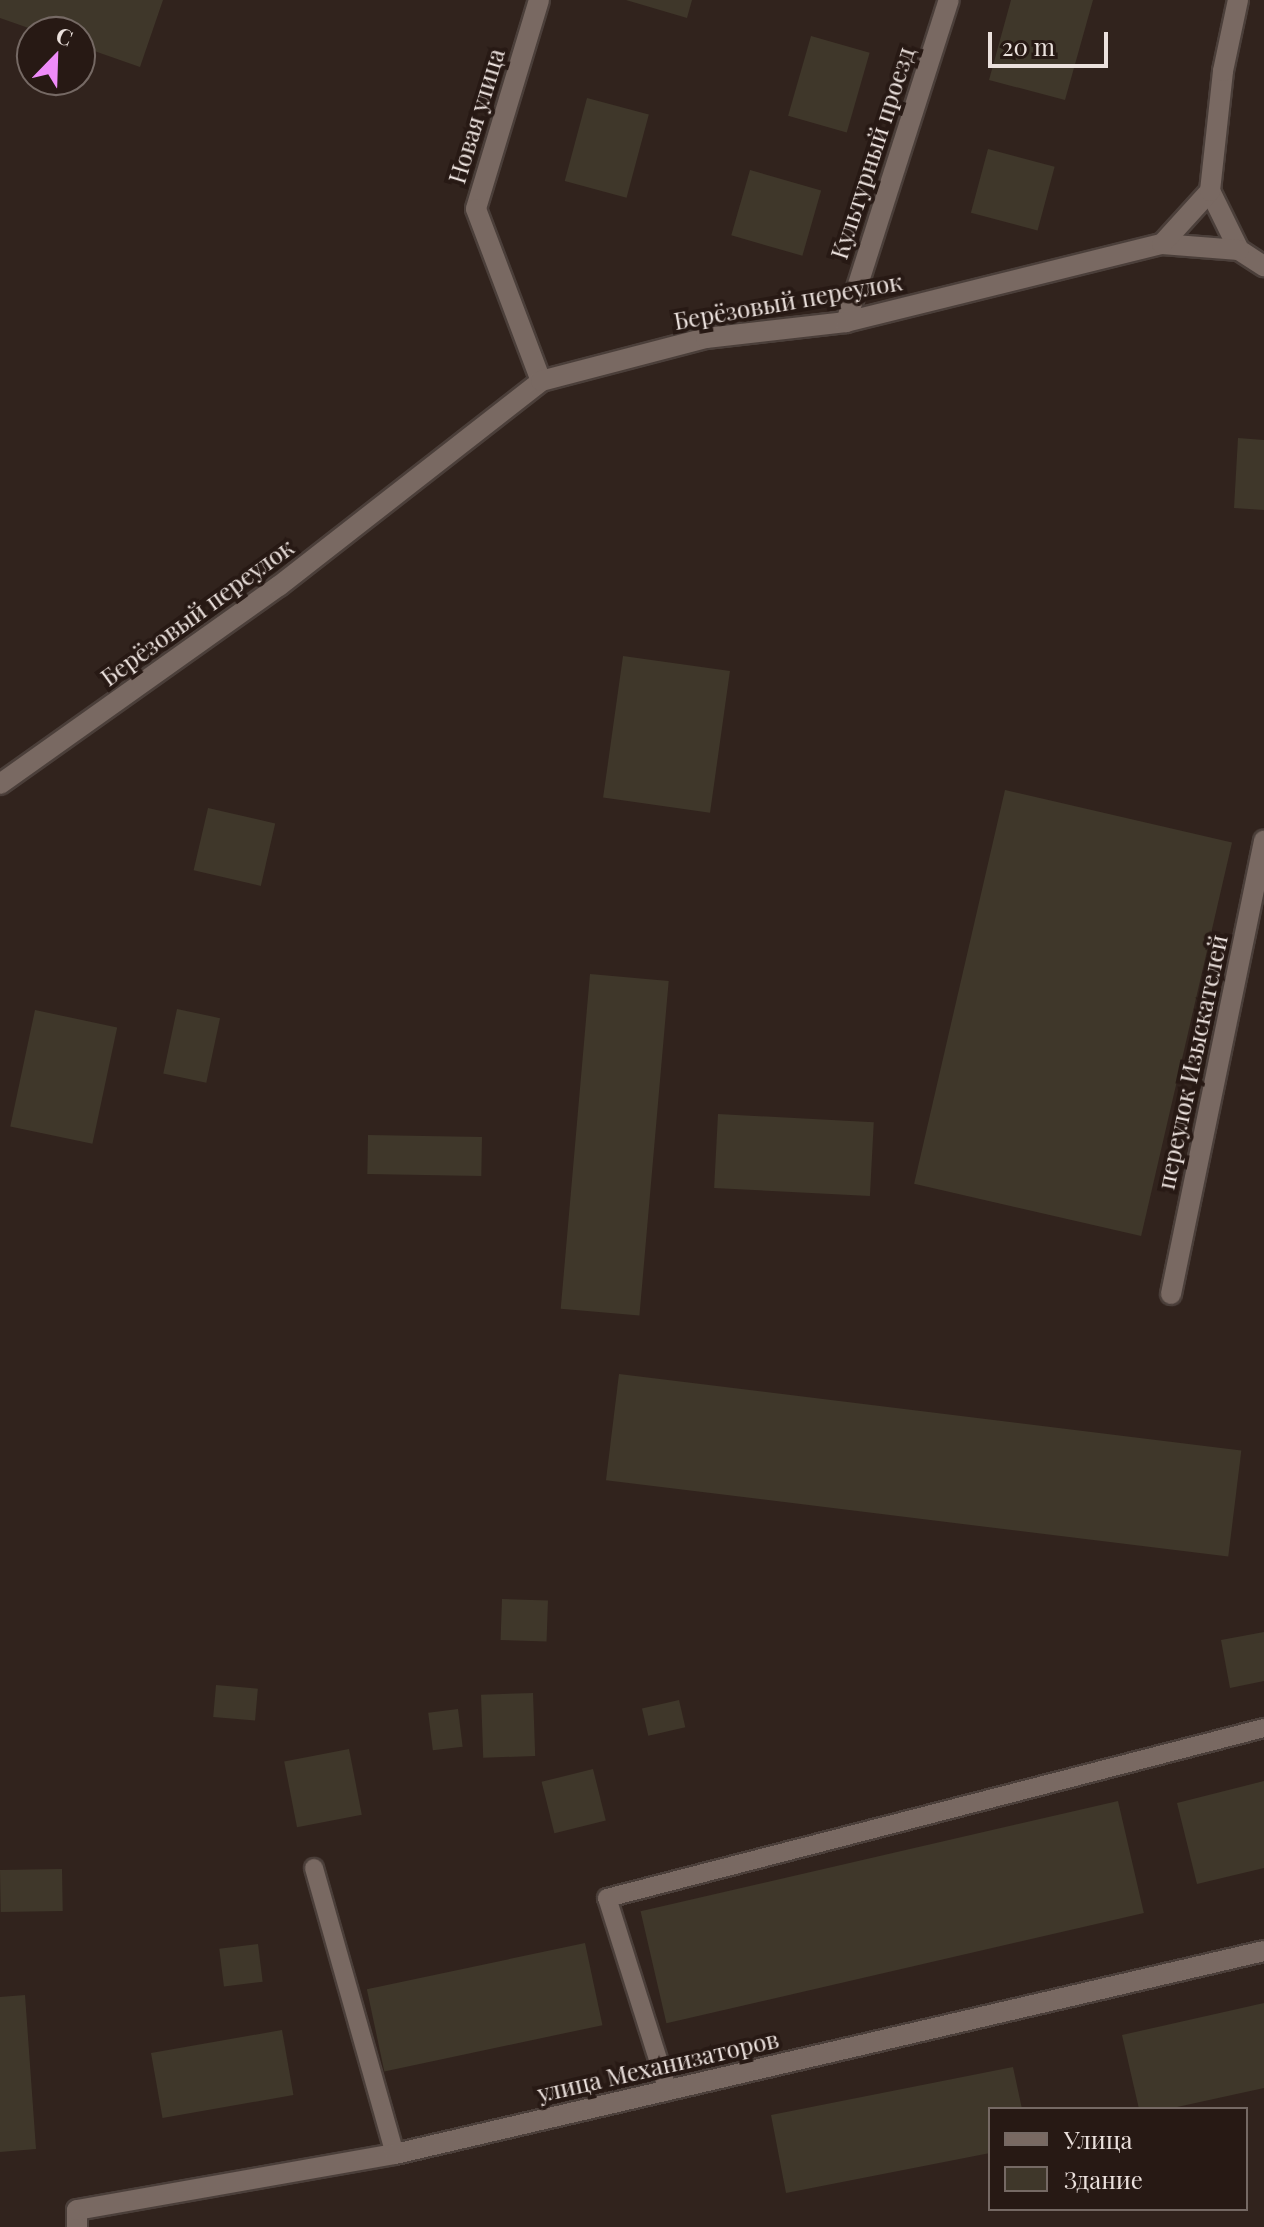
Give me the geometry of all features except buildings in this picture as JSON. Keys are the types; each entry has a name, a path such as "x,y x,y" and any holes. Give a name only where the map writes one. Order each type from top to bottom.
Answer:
{"street":[{"name":"Новая улица","path":"539,0 476,209 541,381"},
{"name":"Культурный проезд","path":"846,322 949,0"},
{"path":"1238,0 1223,71 1210,191 1239,250 1264,266"},
{"path":"1162,244 1210,191"},
{"name":"Берёзовый переулок","path":"0,784 279,586 541,381 706,338 846,322 1162,244 1239,250"},
{"name":"переулок Изыскателей","path":"1171,1294 1264,840"},
{"name":"улица Механизаторов","path":"77,2227 77,2210 395,2154 1264,1951"}],"lane":[{"path":"668,2091 607,1898 1264,1728"},
{"path":"314,1868 395,2154"}]}
